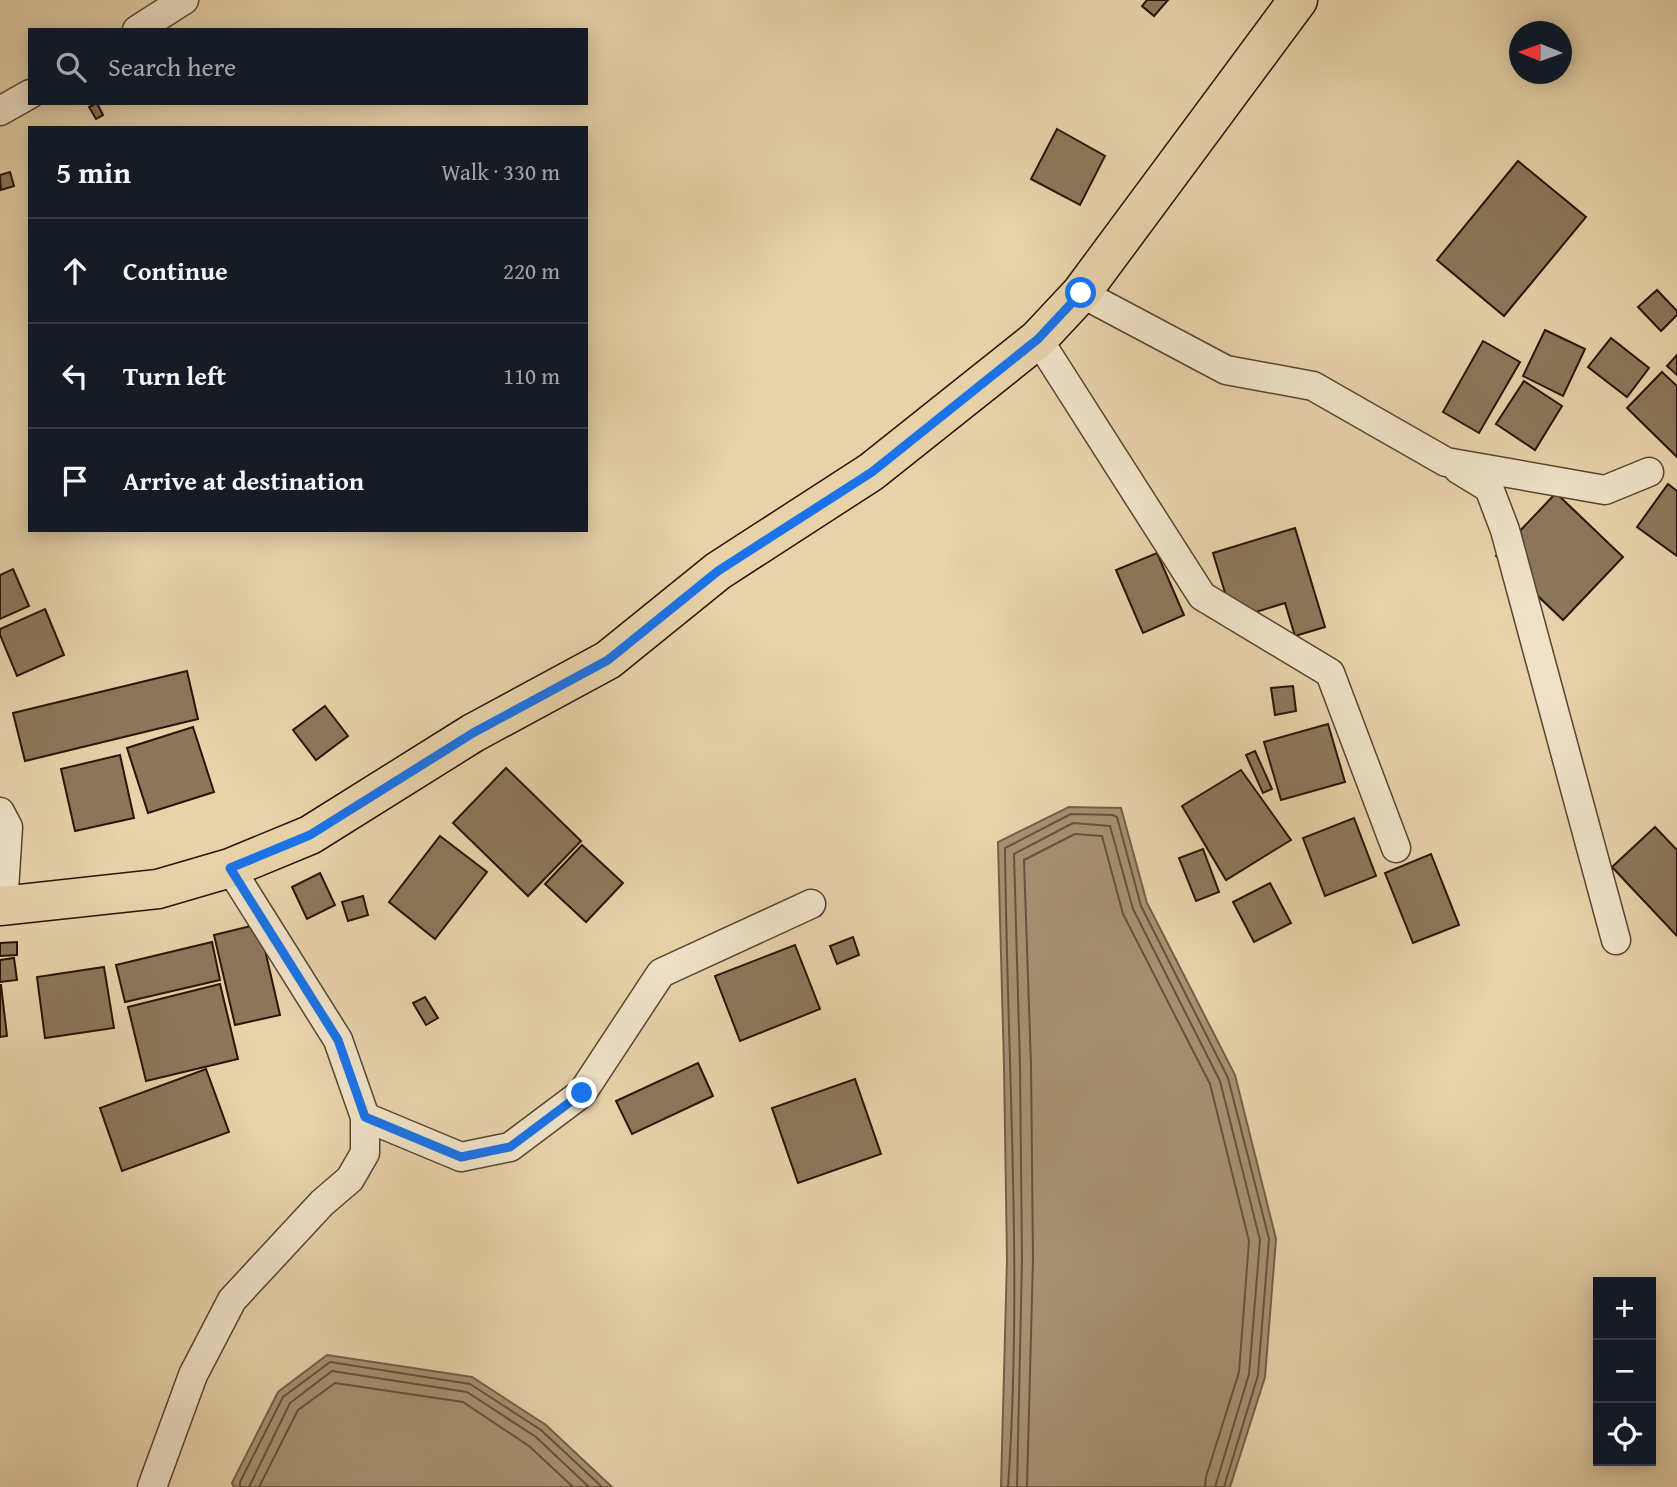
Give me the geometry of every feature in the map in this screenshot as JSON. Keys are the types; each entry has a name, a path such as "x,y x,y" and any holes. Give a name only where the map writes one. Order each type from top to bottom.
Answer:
{"main road":[{"path":"1,906 158,889 230,868 310,835 473,733 608,660 718,571 872,472 1038,339 1081,293 1298,0"}],"street":[{"path":"140,28 184,0"},
{"path":"0,111 28,95"},
{"path":"1081,293 1226,370 1313,386 1489,488 1505,530 1616,940"},
{"path":"1038,339 1202,596 1330,673 1396,848"},
{"path":"1446,463 1605,490 1649,472"},
{"path":"0,812 8,827 1,906"},
{"path":"152,1487 194,1375 232,1300 322,1203 350,1179 365,1153 365,1117 338,1040 230,868"},
{"path":"365,1117 461,1157 510,1147 582,1093 661,973 811,904"}],"water":[{"path":"1069,807 1121,808 1147,903 1235,1075 1276,1239 1265,1377 1230,1487 1001,1487 1007,1259 998,842"},
{"path":"327,1355 472,1377 546,1425 612,1487 234,1487 232,1483 278,1392"}],"building":[{"path":"1147,0 1168,0 1154,16 1142,6"},
{"path":"98,105 103,115 96,119 89,107"},
{"path":"1057,129 1105,156 1080,205 1031,179"},
{"path":"1518,161 1586,217 1504,316 1437,260"},
{"path":"10,172 14,186 1,190 0,175"},
{"path":"1657,290 1677,311 1677,315 1661,331 1638,307"},
{"path":"1545,330 1585,349 1563,396 1523,376"},
{"path":"1611,338 1649,368 1627,397 1588,367"},
{"path":"1483,341 1520,362 1479,433 1443,412"},
{"path":"1677,355 1677,375 1667,366"},
{"path":"1662,372 1677,386 1677,457 1627,408"},
{"path":"1524,381 1562,406 1535,450 1496,424"},
{"path":"1668,484 1677,491 1677,556 1637,527"},
{"path":"1556,493 1623,557 1563,620 1496,556"},
{"path":"1295,528 1325,627 1295,636 1285,603 1233,619 1213,553"},
{"path":"1157,553 1184,615 1143,633 1116,570"},
{"path":"13,569 29,606 0,619 0,575"},
{"path":"45,609 64,655 17,676 0,629"},
{"path":"187,671 198,719 25,761 13,713"},
{"path":"1293,686 1296,711 1275,715 1271,688"},
{"path":"325,706 348,736 316,760 293,730"},
{"path":"1328,724 1345,782 1281,800 1264,742"},
{"path":"193,727 214,792 148,813 127,748"},
{"path":"1255,751 1272,789 1263,793 1246,755"},
{"path":"120,755 134,818 75,831 61,769"},
{"path":"506,768 581,841 528,896 453,823"},
{"path":"1241,770 1291,840 1226,880 1182,806"},
{"path":"1354,818 1376,876 1325,896 1303,838"},
{"path":"1655,827 1677,850 1677,936 1612,867"},
{"path":"440,836 487,872 435,939 389,902"},
{"path":"582,845 623,883 586,922 545,884"},
{"path":"1203,849 1219,892 1196,901 1179,858"},
{"path":"1431,854 1459,925 1413,943 1385,873"},
{"path":"320,873 335,905 307,919 292,887"},
{"path":"1270,883 1291,923 1254,942 1233,902"},
{"path":"363,896 368,915 348,921 342,902"},
{"path":"259,924 280,1015 235,1025 214,935"},
{"path":"853,937 859,955 837,964 830,946"},
{"path":"17,942 17,955 0,956 0,943"},
{"path":"212,942 220,980 125,1002 116,965"},
{"path":"795,945 820,1009 740,1041 715,976"},
{"path":"14,958 17,980 0,982 0,960"},
{"path":"104,967 114,1028 45,1038 37,977"},
{"path":"220,984 238,1059 146,1081 128,1007"},
{"path":"0,985 7,1036 0,1037"},
{"path":"425,997 438,1018 426,1025 413,1003"},
{"path":"698,1063 713,1096 632,1134 616,1101"},
{"path":"206,1069 229,1132 122,1171 100,1108"},
{"path":"855,1079 881,1154 798,1183 772,1108"}],"route":[{"path":"582,1093 510,1147 461,1157 365,1117 338,1040 230,868 310,835 473,733 608,660 718,571 872,472 1038,339 1081,293"}]}
